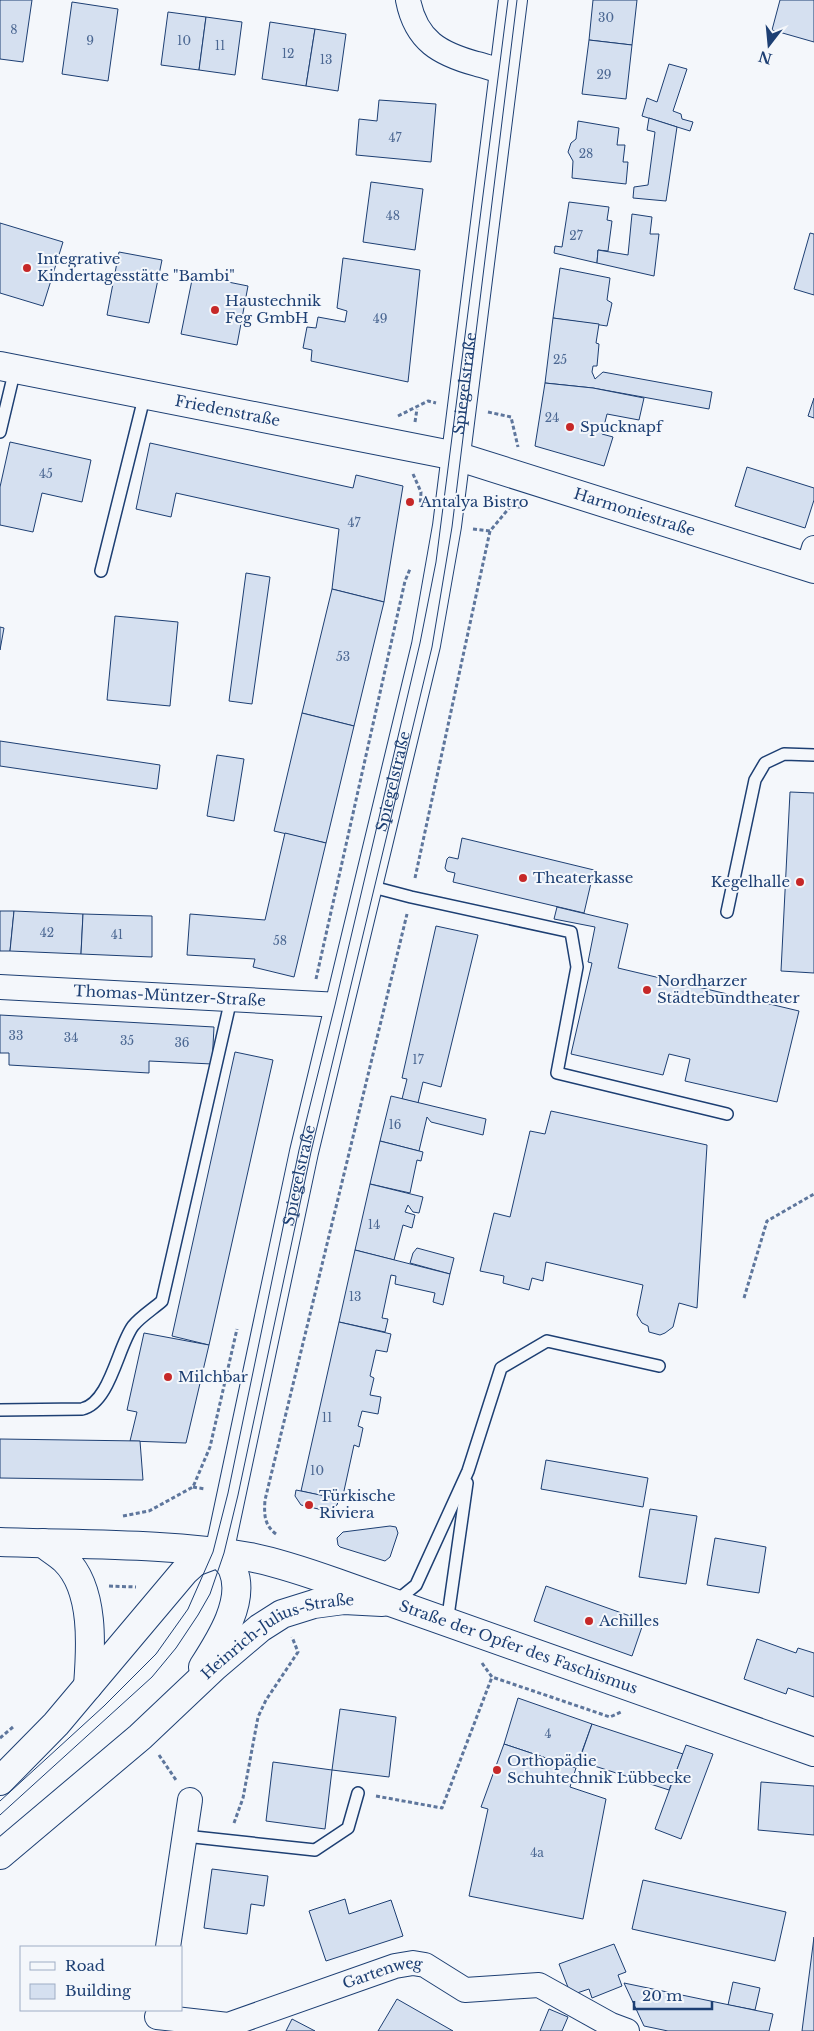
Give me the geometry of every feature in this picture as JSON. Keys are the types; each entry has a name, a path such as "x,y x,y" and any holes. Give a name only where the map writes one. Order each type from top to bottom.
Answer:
{"street":[{"path":"408,0 410,12 423,35 440,51 504,71"},
{"name":"Spiegelstraße","path":"219,1553 304,1152 416,690 447,526 513,0"},
{"name":"Friedenstraße","path":"8,368 456,456"},
{"name":"Harmoniestraße","path":"456,456 812,562"},
{"name":"Thomas-Müntzer-Straße","path":"0,987 340,1005"},
{"name":"Straße der Opfer des Faschismus","path":"0,1542 147,1546 252,1558 292,1568 814,1752"},
{"path":"43,1543 66,1560 82,1585 90,1628 91,1650 88,1686"},
{"path":"0,1781 25,1758 184,1572 195,1562 219,1553"},
{"name":"Heinrich-Julius-Straße","path":"175,1705 218,1644 227,1626 236,1598 237,1580 233,1568 219,1553"},
{"name":"Heinrich-Julius-Straße","path":"0,1855 140,1737 214,1667 260,1628 282,1614 314,1604 344,1600 393,1603"},
{"path":"168,1946 190,1800"},
{"name":"Gartenweg","path":"156,2019 228,2026 395,1966 413,1963 425,1965 465,1990 539,1985 611,2025 627,2031"}],"lane":[{"path":"0,432 8,368"},
{"path":"102,570 145,394"},
{"path":"727,912 755,780 765,763 784,754 814,755"},
{"path":"369,886 571,932 576,968 557,1073 727,1114"},
{"path":"0,1410 82,1409 90,1407 97,1400 112,1375 132,1326 162,1300 231,999"},
{"path":"393,1603 416,1585 468,1471 501,1368 547,1341 659,1366"},
{"path":"447,1623 468,1471"},
{"path":"185,1836 315,1850 348,1828 358,1792"}],"path":[{"path":"396,417 428,401 461,407"},
{"path":"511,417 518,449"},
{"path":"283,1539 269,1528 264,1516 265,1500 411,897 490,531 419,522 421,492 413,474 409,473"},
{"path":"744,1298 767,1221 814,1194"},
{"path":"114,1516 149,1511 193,1487"},
{"path":"228,1840 243,1798 258,1717 266,1700 298,1652 290,1631"},
{"path":"358,1792 442,1808 492,1677"},
{"path":"157,1752 190,1800"}],"building":[{"path":"0,0 32,0 23,62 0,59"},
{"path":"593,0 637,0 632,45 589,40"},
{"path":"780,0 814,0 814,42 772,30"},
{"path":"72,2 118,9 108,81 62,74"},
{"path":"168,12 206,17 199,70 161,65"},
{"path":"206,17 242,22 235,75 199,70"},
{"path":"270,22 315,29 306,86 262,79"},
{"path":"315,29 346,34 338,91 306,86"},
{"path":"589,40 632,45 626,99 582,94"},
{"path":"669,64 687,69 673,111 681,114 682,119 693,122 690,131 642,116 647,98 657,102"},
{"path":"379,100 436,104 431,162 356,155 359,119 377,121"},
{"path":"649,118 677,127 666,201 633,198 634,187 648,185 655,132 647,130"},
{"path":"578,121 619,128 617,145 625,145 623,162 628,162 626,184 572,178 573,161 568,152 571,143 576,139"},
{"path":"371,182 423,189 415,250 363,242"},
{"path":"569,202 609,207 607,220 612,221 608,251 598,250 597,263 554,253 555,246 562,247"},
{"path":"632,214 652,217 650,234 659,234 654,276 597,263 598,250 628,255"},
{"name":"Integrative Kindertagesstätte \"Bambi\"","path":"0,223 63,242 43,306 0,293"},
{"path":"810,233 814,234 814,295 794,289"},
{"path":"119,252 162,260 149,323 107,315"},
{"path":"343,258 420,270 408,382 311,361 312,350 303,348 307,327 316,328 318,317 345,322 347,311 337,308"},
{"path":"560,268 610,278 607,300 612,303 607,326 553,318"},
{"name":"Haustechnik Feg GmbH","path":"193,275 248,286 237,345 181,334"},
{"path":"553,318 599,324 596,343 599,344 597,366 593,366 592,372 595,379 603,372 712,392 709,409 593,388 545,383"},
{"name":"Spucknapf","path":"545,383 593,388 644,398 639,420 607,414 602,434 613,437 604,466 535,446"},
{"path":"814,398 814,418 808,416"},
{"path":"10,442 91,460 82,502 42,493 33,532 0,525 0,487"},
{"path":"150,443 353,488 356,475 403,486 384,602 332,589 339,529 176,493 171,517 136,509"},
{"path":"747,467 814,488 814,500 805,528 735,506"},
{"path":"246,573 270,577 252,704 229,701"},
{"path":"332,589 384,602 354,726 302,713"},
{"path":"115,616 178,622 170,706 107,700"},
{"path":"0,627 4,628 0,650"},
{"path":"302,713 354,726 326,843 274,831"},
{"path":"0,741 160,765 157,789 0,766"},
{"path":"217,755 244,759 234,821 207,816"},
{"name":"Kegelhalle","path":"790,792 814,793 814,973 781,971"},
{"path":"285,833 326,843 294,977 253,967 255,959 187,955 190,914 265,920"},
{"name":"Theaterkasse","path":"462,838 594,870 584,913 453,882 455,873 447,871 445,868 449,857 458,859"},
{"name":"Nordharzer Städtebundtheater","path":"557,907 628,924 618,968 799,1011 777,1102 685,1081 690,1059 669,1054 663,1075 571,1054 592,963 588,962 595,927 554,919"},
{"path":"0,911 14,911 10,951 0,951"},
{"path":"14,911 83,914 81,954 10,951"},
{"path":"83,914 152,916 152,957 81,954"},
{"path":"436,926 478,935 441,1087 423,1082 418,1103 402,1099 407,1079 402,1078"},
{"path":"0,1015 214,1027 212,1064 149,1061 149,1073 9,1065 9,1053 0,1053"},
{"path":"235,1052 273,1060 209,1345 172,1336"},
{"path":"391,1096 486,1119 483,1135 431,1122 427,1117 419,1151 380,1141"},
{"path":"551,1111 707,1145 697,1308 679,1303 673,1327 665,1333 660,1335 649,1332 648,1326 642,1323 637,1315 643,1285 546,1262 543,1281 532,1278 529,1290 503,1283 504,1276 480,1271 494,1213 510,1217 530,1131 545,1134"},
{"path":"380,1141 423,1152 421,1161 417,1160 410,1193 370,1184"},
{"path":"370,1184 423,1197 419,1213 413,1212 408,1205 405,1212 415,1215 412,1228 403,1225 394,1260 355,1250"},
{"path":"417,1248 454,1258 450,1274 410,1263 413,1253"},
{"path":"355,1250 450,1274 443,1305 433,1302 435,1293 395,1284 396,1276 391,1275 382,1318 388,1319 385,1332 339,1322"},
{"path":"339,1322 391,1334 387,1352 376,1350 370,1376 374,1378 370,1395 381,1397 378,1414 362,1411 358,1426 363,1428 359,1447 354,1445 342,1500 301,1491"},
{"name":"Milchbar","path":"144,1333 209,1345 186,1443 130,1441 137,1412 127,1410"},
{"path":"0,1439 140,1441 143,1480 0,1478"},
{"path":"546,1460 648,1478 643,1507 541,1489"},
{"path":"296,1490 339,1499 337,1505 327,1511 301,1505 295,1496"},
{"path":"650,1509 697,1516 686,1584 639,1577"},
{"path":"390,1526 396,1527 398,1533 390,1557 385,1561 338,1545 337,1538 343,1532"},
{"path":"715,1538 766,1547 759,1593 707,1585"},
{"name":"Achilles","path":"546,1586 644,1621 632,1656 534,1621"},
{"path":"757,1639 796,1653 798,1648 814,1653 814,1697 788,1688 786,1694 744,1679"},
{"path":"518,1698 592,1724 576,1768 504,1744"},
{"path":"340,1709 396,1717 389,1777 332,1770"},
{"path":"592,1724 683,1754 669,1790 579,1761"},
{"path":"504,1744 576,1768 570,1787 606,1799 583,1919 469,1896 488,1809 481,1807"},
{"path":"686,1745 713,1754 681,1839 655,1829"},
{"path":"273,1762 332,1770 325,1829 266,1821"},
{"path":"761,1782 814,1786 814,1835 758,1830"},
{"path":"212,1869 268,1876 264,1906 251,1904 247,1934 204,1928"},
{"path":"643,1880 786,1912 775,1961 632,1929"},
{"path":"345,1899 349,1914 391,1900 403,1936 326,1961 309,1911"},
{"path":"814,1937 814,2031 802,2031"},
{"path":"614,1944 626,1972 618,1975 622,1986 592,1998 589,1989 571,1995 559,1964"},
{"path":"733,1982 760,1988 755,2010 728,2005"},
{"path":"624,1983 773,2014 769,2031 668,2031 644,2026"},
{"path":"397,1999 453,2031 378,2031"},
{"path":"549,2009 568,2017 562,2031 540,2031"},
{"path":"292,2019 315,2031 286,2031"}],"tram line":[{"path":"0,1801 104,1706 156,1654 188,1609 213,1552 228,1493 299,1150 420,643 436,562 508,0"},
{"path":"0,1815 152,1677 176,1648 198,1615 210,1594 224,1553 311,1152 432,647 452,527 517,0"}],"place":[{"name":"Integrative Kindertagesstätte \"Bambi\"","path":"27,268"},
{"name":"Haustechnik Feg GmbH","path":"215,310"},
{"name":"Spucknapf","path":"570,427"},
{"name":"Antalya Bistro","path":"410,502"},
{"name":"Theaterkasse","path":"523,878"},
{"name":"Kegelhalle","path":"800,882"},
{"name":"Nordharzer Städtebundtheater","path":"647,990"},
{"name":"Milchbar","path":"168,1377"},
{"name":"Türkische Riviera","path":"309,1505"},
{"name":"Achilles","path":"589,1621"},
{"name":"Orthopädie Schuhtechnik Lübbecke","path":"497,1770"}]}
